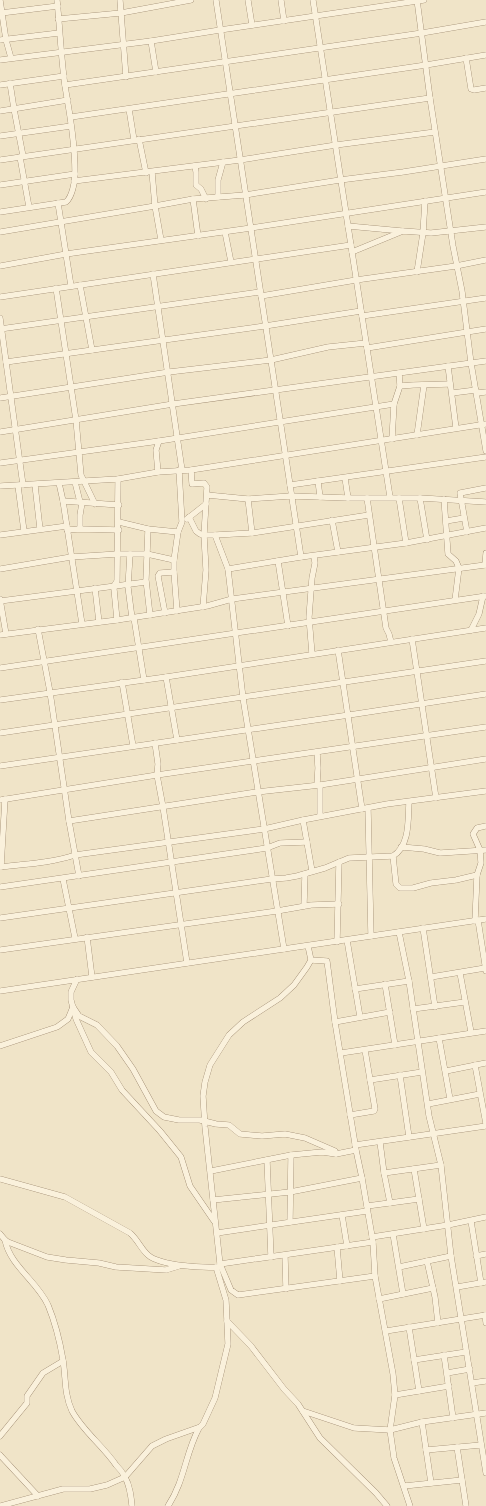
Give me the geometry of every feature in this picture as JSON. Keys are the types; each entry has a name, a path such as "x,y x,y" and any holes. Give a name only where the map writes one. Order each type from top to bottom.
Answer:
{"street":[{"path":"0,0 3,40 11,58"},
{"path":"120,0 126,77"},
{"path":"58,19 121,13 191,0"},
{"path":"216,0 301,557"},
{"path":"248,0 252,25"},
{"path":"281,0 284,21"},
{"path":"313,0 326,80 329,112 336,145 340,180 390,498"},
{"path":"0,60 123,45 419,0 435,132 472,363 484,424 486,451"},
{"path":"0,212 68,201 75,174 71,117 65,85 59,33 58,3 1,13"},
{"path":"65,85 422,33 486,22"},
{"path":"3,40 59,33"},
{"path":"150,41 156,72"},
{"path":"71,117 230,95 486,55"},
{"path":"466,58 471,89 486,88"},
{"path":"0,85 64,76"},
{"path":"10,83 30,207"},
{"path":"0,160 430,98"},
{"path":"0,111 68,100"},
{"path":"129,109 136,140 149,172 161,240"},
{"path":"0,136 71,126"},
{"path":"74,181 240,160 336,145 435,132"},
{"path":"0,232 193,199 246,195 486,159"},
{"path":"218,197 218,180 223,162"},
{"path":"195,166 196,185 201,189 206,199"},
{"path":"0,185 75,174"},
{"path":"0,266 66,254 198,236 346,212 486,192"},
{"path":"193,199 198,236"},
{"path":"417,272 423,233 425,201"},
{"path":"58,203 71,286"},
{"path":"348,226 423,233 486,227"},
{"path":"378,229 378,241"},
{"path":"352,252 403,231"},
{"path":"225,232 231,262"},
{"path":"0,297 351,245"},
{"path":"1,329 158,306 261,294 417,272 486,260"},
{"path":"153,274 178,437 182,522 178,532 174,560 177,611"},
{"path":"80,285 92,350"},
{"path":"56,288 72,388 80,452 81,475 94,504"},
{"path":"0,366 6,363 92,350 361,313 486,298"},
{"path":"0,318 20,460 24,531"},
{"path":"0,398 169,372 271,360 336,345 366,345 486,329"},
{"path":"0,432 173,404 486,361"},
{"path":"448,366 456,428"},
{"path":"392,439 394,404 400,386 399,373"},
{"path":"400,386 450,384"},
{"path":"417,435 424,385"},
{"path":"452,392 486,392"},
{"path":"0,463 159,441 394,404"},
{"path":"0,486 118,480 158,472 191,470 484,424"},
{"path":"158,472 156,450 159,441"},
{"path":"290,485 486,457"},
{"path":"191,470 192,484 206,484 207,495 204,535 206,570 203,607"},
{"path":"345,478 348,498"},
{"path":"117,620 114,586 117,581 119,530 118,480"},
{"path":"318,481 320,497"},
{"path":"74,482 81,503 80,529"},
{"path":"59,483 63,500 82,624"},
{"path":"35,485 40,529"},
{"path":"467,532 460,500 460,493 486,488"},
{"path":"207,495 248,499 291,496 420,498 486,502"},
{"path":"367,498 383,611 386,628 391,642"},
{"path":"399,498 406,543"},
{"path":"420,498 427,540"},
{"path":"248,499 252,533"},
{"path":"444,499 448,554 456,562 459,568 455,600"},
{"path":"63,500 81,503 118,505"},
{"path":"182,522 206,504"},
{"path":"189,517 196,531 204,535 214,535 252,533 296,525 369,515"},
{"path":"446,521 464,518"},
{"path":"332,520 338,552"},
{"path":"119,522 148,529 178,532"},
{"path":"0,535 40,529 67,528 119,530"},
{"path":"228,569 301,557 427,540 486,528"},
{"path":"148,529 146,582 150,615"},
{"path":"214,535 228,569 243,698 257,792 284,949"},
{"path":"146,582 0,600 3,634 133,618 203,607 232,599 485,565 486,553"},
{"path":"0,570 71,557 118,554 147,554 174,560"},
{"path":"130,554 128,584 144,680"},
{"path":"312,654 309,622 311,589 315,563 314,556"},
{"path":"278,561 288,626"},
{"path":"165,613 158,576 160,574 174,572"},
{"path":"95,588 99,622"},
{"path":"0,668 484,596 479,614 471,630"},
{"path":"0,700 166,677 486,628"},
{"path":"38,629 50,692 65,790 68,821 80,876"},
{"path":"412,639 436,798"},
{"path":"338,650 349,715 357,779 365,809 369,857 371,936"},
{"path":"0,733 486,661"},
{"path":"166,677 177,740"},
{"path":"122,682 133,746"},
{"path":"0,766 486,694"},
{"path":"486,727 3,799 0,867 58,860 75,855 264,828 320,816 486,791"},
{"path":"155,743 158,764 157,775 164,807 187,962"},
{"path":"317,752 320,816"},
{"path":"68,821 257,792 319,785 486,759"},
{"path":"0,918 176,892 286,878 325,868 349,858 393,856 405,840 409,802"},
{"path":"303,820 312,871"},
{"path":"431,977 486,970 477,921 477,875 483,850 474,832 477,828 486,826"},
{"path":"0,887 267,848 280,843 307,842"},
{"path":"401,847 424,849 440,853 483,850"},
{"path":"393,856 396,884 400,888 413,888 431,883 456,880 477,875"},
{"path":"337,942 339,862"},
{"path":"304,906 305,874"},
{"path":"63,879 75,938"},
{"path":"0,950 304,906 339,904"},
{"path":"0,991 187,962 337,942 486,919"},
{"path":"423,928 435,1007"},
{"path":"399,932 409,981 422,1072 433,1133 441,1165 451,1256 460,1319 470,1369 486,1473"},
{"path":"87,937 92,977"},
{"path":"347,940 360,1017"},
{"path":"168,1506 178,1488 192,1441 205,1420 215,1398 228,1344 226,1300 219,1266 217,1233 202,1096 205,1082 210,1065 229,1035 243,1022 280,998 294,985 311,960 308,946"},
{"path":"311,960 327,961 335,1022 372,1239 375,1276 386,1331 395,1395 390,1430 394,1458 410,1506"},
{"path":"460,973 471,1032"},
{"path":"77,979 72,992 71,1000 79,1016 97,1025 117,1046 133,1069 156,1111 164,1117 173,1120 194,1119 229,1125 240,1134 262,1136 285,1134 305,1138 335,1151 336,1154"},
{"path":"355,988 409,981"},
{"path":"385,984 395,1045"},
{"path":"413,1009 465,1002"},
{"path":"0,1046 58,1027 68,1019 74,1007"},
{"path":"74,1007 76,1019 91,1052 111,1072 122,1090 160,1131 181,1157 190,1186 216,1224"},
{"path":"335,1022 390,1012"},
{"path":"340,1053 417,1042 471,1032 486,1031"},
{"path":"440,1038 450,1100"},
{"path":"350,1115 374,1111 364,1050"},
{"path":"446,1071 486,1063"},
{"path":"210,1171 291,1156 322,1152 336,1154 356,1147 380,1142 486,1125 475,1065"},
{"path":"370,1080 422,1072"},
{"path":"400,1075 409,1137"},
{"path":"428,1104 480,1094"},
{"path":"380,1142 390,1203"},
{"path":"290,1222 291,1156"},
{"path":"267,1160 271,1257"},
{"path":"384,1173 441,1165"},
{"path":"414,1169 424,1229"},
{"path":"213,1200 290,1192 362,1178"},
{"path":"0,1179 65,1197 130,1233 135,1237 148,1255 180,1266"},
{"path":"217,1233 342,1215 390,1203 419,1199"},
{"path":"342,1215 347,1246"},
{"path":"5,1240 48,1257 99,1263 116,1267 166,1270 180,1266 219,1266 347,1246 393,1234 471,1221 486,1217"},
{"path":"456,1287 483,1282 476,1256 471,1221"},
{"path":"0,1234 5,1240 10,1256 42,1293 53,1319 63,1361 67,1399 72,1411 81,1424 107,1452 125,1477 129,1487 132,1506"},
{"path":"393,1234 403,1294"},
{"path":"337,1247 340,1281"},
{"path":"476,1256 486,1254"},
{"path":"285,1256 286,1289"},
{"path":"399,1267 451,1256"},
{"path":"427,1261 438,1323"},
{"path":"219,1266 231,1290 238,1295 375,1276"},
{"path":"379,1299 433,1288"},
{"path":"386,1331 485,1315 486,1323"},
{"path":"227,1321 251,1346 303,1411 320,1438 376,1492 387,1506"},
{"path":"409,1327 419,1391"},
{"path":"414,1360 466,1352"},
{"path":"444,1355 453,1418"},
{"path":"0,1436 27,1403 28,1396 43,1373 63,1361"},
{"path":"447,1373 470,1369"},
{"path":"472,1382 486,1381"},
{"path":"395,1395 449,1386"},
{"path":"303,1411 354,1428 390,1430 422,1422 486,1413"},
{"path":"422,1422 430,1483"},
{"path":"1,1506 62,1489 90,1488 107,1485 125,1477 152,1446 166,1439 200,1427"},
{"path":"426,1450 481,1445"},
{"path":"457,1447 466,1506"},
{"path":"0,1455 38,1496"},
{"path":"404,1486 462,1480"}]}
